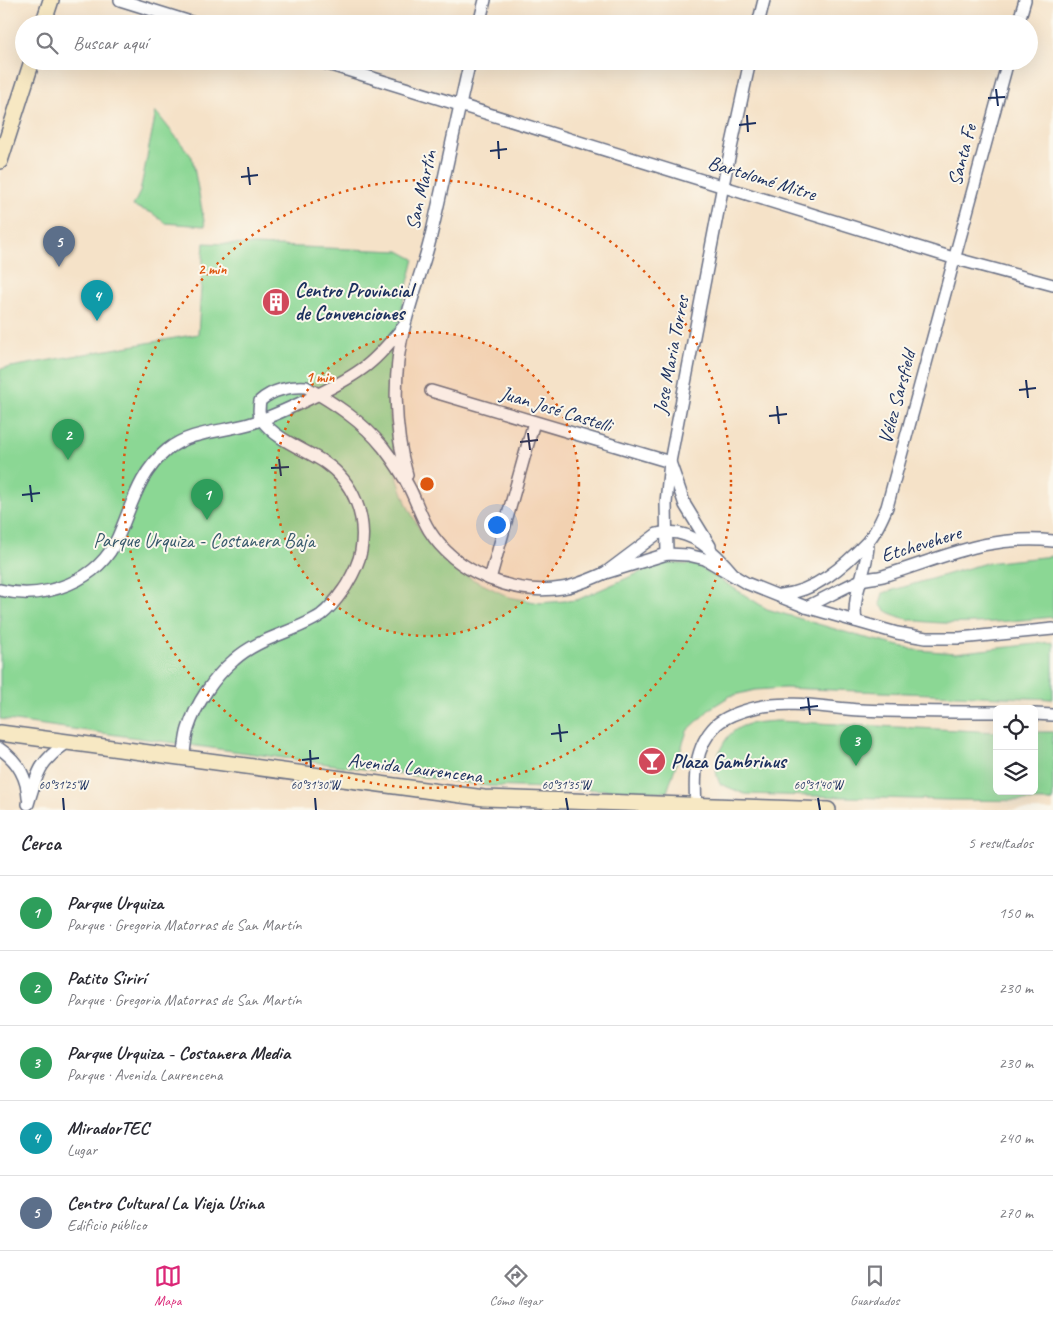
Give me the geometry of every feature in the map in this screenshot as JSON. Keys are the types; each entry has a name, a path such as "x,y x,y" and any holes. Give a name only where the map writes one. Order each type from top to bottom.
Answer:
{"street":[{"path":"47,15 51,0"},
{"path":"120,0 168,15"},
{"path":"481,15 485,0"},
{"path":"760,15 764,0"},
{"path":"1021,15 1025,0"},
{"path":"0,161 29,70"},
{"name":"Bartolomé Mitre","path":"346,70 459,107 722,185 953,258 1053,285"},
{"name":"San Martín","path":"410,489 400,453 398,417 397,377 404,326 429,241 468,70"},
{"name":"Jose Maria Torres","path":"667,554 666,503 670,462 722,185 748,70"},
{"name":"Santa Fe","path":"953,258 1005,70"},
{"name":"Vélez Sarsfield","path":"775,595 806,590 844,564 868,541 888,508 953,258"},
{"path":"0,590 43,592 66,586 83,576 110,551 140,482 153,463 169,448 191,437 262,420 317,394 361,370 404,326"},
{"path":"183,759 188,729 194,714 221,673 234,659 258,644 304,625 322,614 336,601 352,577 361,554 363,533 361,513 352,492 325,463 294,446 262,420 258,412 260,401 266,396 296,386 306,387 355,418 368,430 390,457 410,489 421,516 442,547 461,564 490,578 539,590 562,588 667,554 688,555 705,559 746,584 806,608 856,620 897,633 926,638 990,636 1053,629"},
{"name":"Juan José Castelli","path":"431,391 670,462"},
{"path":"490,578 534,422"},
{"path":"670,462 685,505 716,553 735,576"},
{"path":"605,574 657,534 667,532 688,536 716,553"},
{"name":"Etchevehere","path":"806,608 862,580 882,576 958,550 990,543 1034,539 1053,541"},
{"name":"Vélez Sarsfield","path":"856,620 855,597 869,554 868,541"},
{"path":"696,807 695,785 698,757 706,737 718,724 740,712 759,707 796,706 914,712 993,712"},
{"path":"1038,714 1053,715"},
{"name":"Avenida Laurencena","path":"0,733 484,798 696,807 828,810"},
{"path":"27,807 41,766 48,756 68,742"},
{"path":"0,749 10,756 21,770 27,786 27,807"}],"green space":[{"path":"156,112 192,157 205,226 165,223 152,213 133,206 140,192"},
{"name":"Parque Urquiza - Costanera Baja","path":"204,243 399,251 414,259 402,306 390,377 390,416 398,480 407,505 422,534 445,559 472,579 509,597 540,603 577,600 666,563 697,565 767,609 862,637 916,650 955,653 1053,642 1053,699 785,688 755,690 730,696 711,708 687,731 667,792 488,786 0,719 0,369 198,334"},
{"path":"1053,556 1053,617 988,622 934,623 910,620 891,614 880,604 883,593 986,563"},
{"path":"777,721 993,732 993,795 1038,795 1038,732 1053,732 1053,801 745,794 720,784 716,772 717,761 724,743 735,730 742,726"}],"place":[{"name":"Centro Cultural La Vieja Usina","path":"59,267"},
{"name":"Centro Provincial de Convenciones","path":"276,302"},
{"name":"MiradorTEC","path":"97,321"},
{"name":"Patito Sirirí","path":"68,460"},
{"name":"Parque Urquiza","path":"207,520"},
{"name":"Plaza Gambrinus","path":"652,761"},
{"name":"Parque Urquiza - Costanera Media","path":"856,766"}]}
